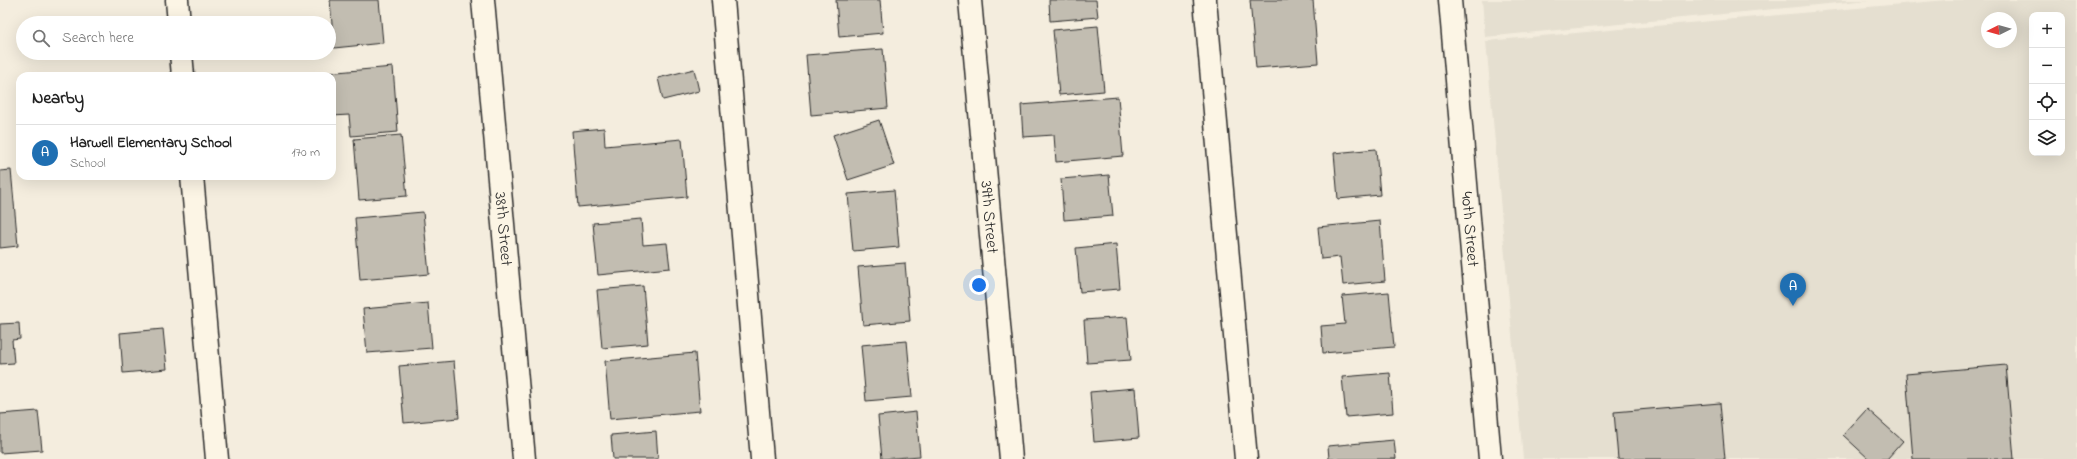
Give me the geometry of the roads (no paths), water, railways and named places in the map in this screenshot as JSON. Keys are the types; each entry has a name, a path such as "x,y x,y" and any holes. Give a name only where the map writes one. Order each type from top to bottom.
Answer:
{"street":[{"path":"177,0 178,16"},
{"name":"38th Street","path":"483,0 524,459"},
{"path":"723,0 762,459"},
{"name":"39th Street","path":"970,0 1011,459"},
{"path":"1205,0 1246,459"},
{"name":"40th Street","path":"1450,0 1490,459"},
{"path":"182,60 183,72"},
{"path":"192,180 217,459"}],"place":[{"name":"Harwell Elementary School","path":"1793,306"}]}
